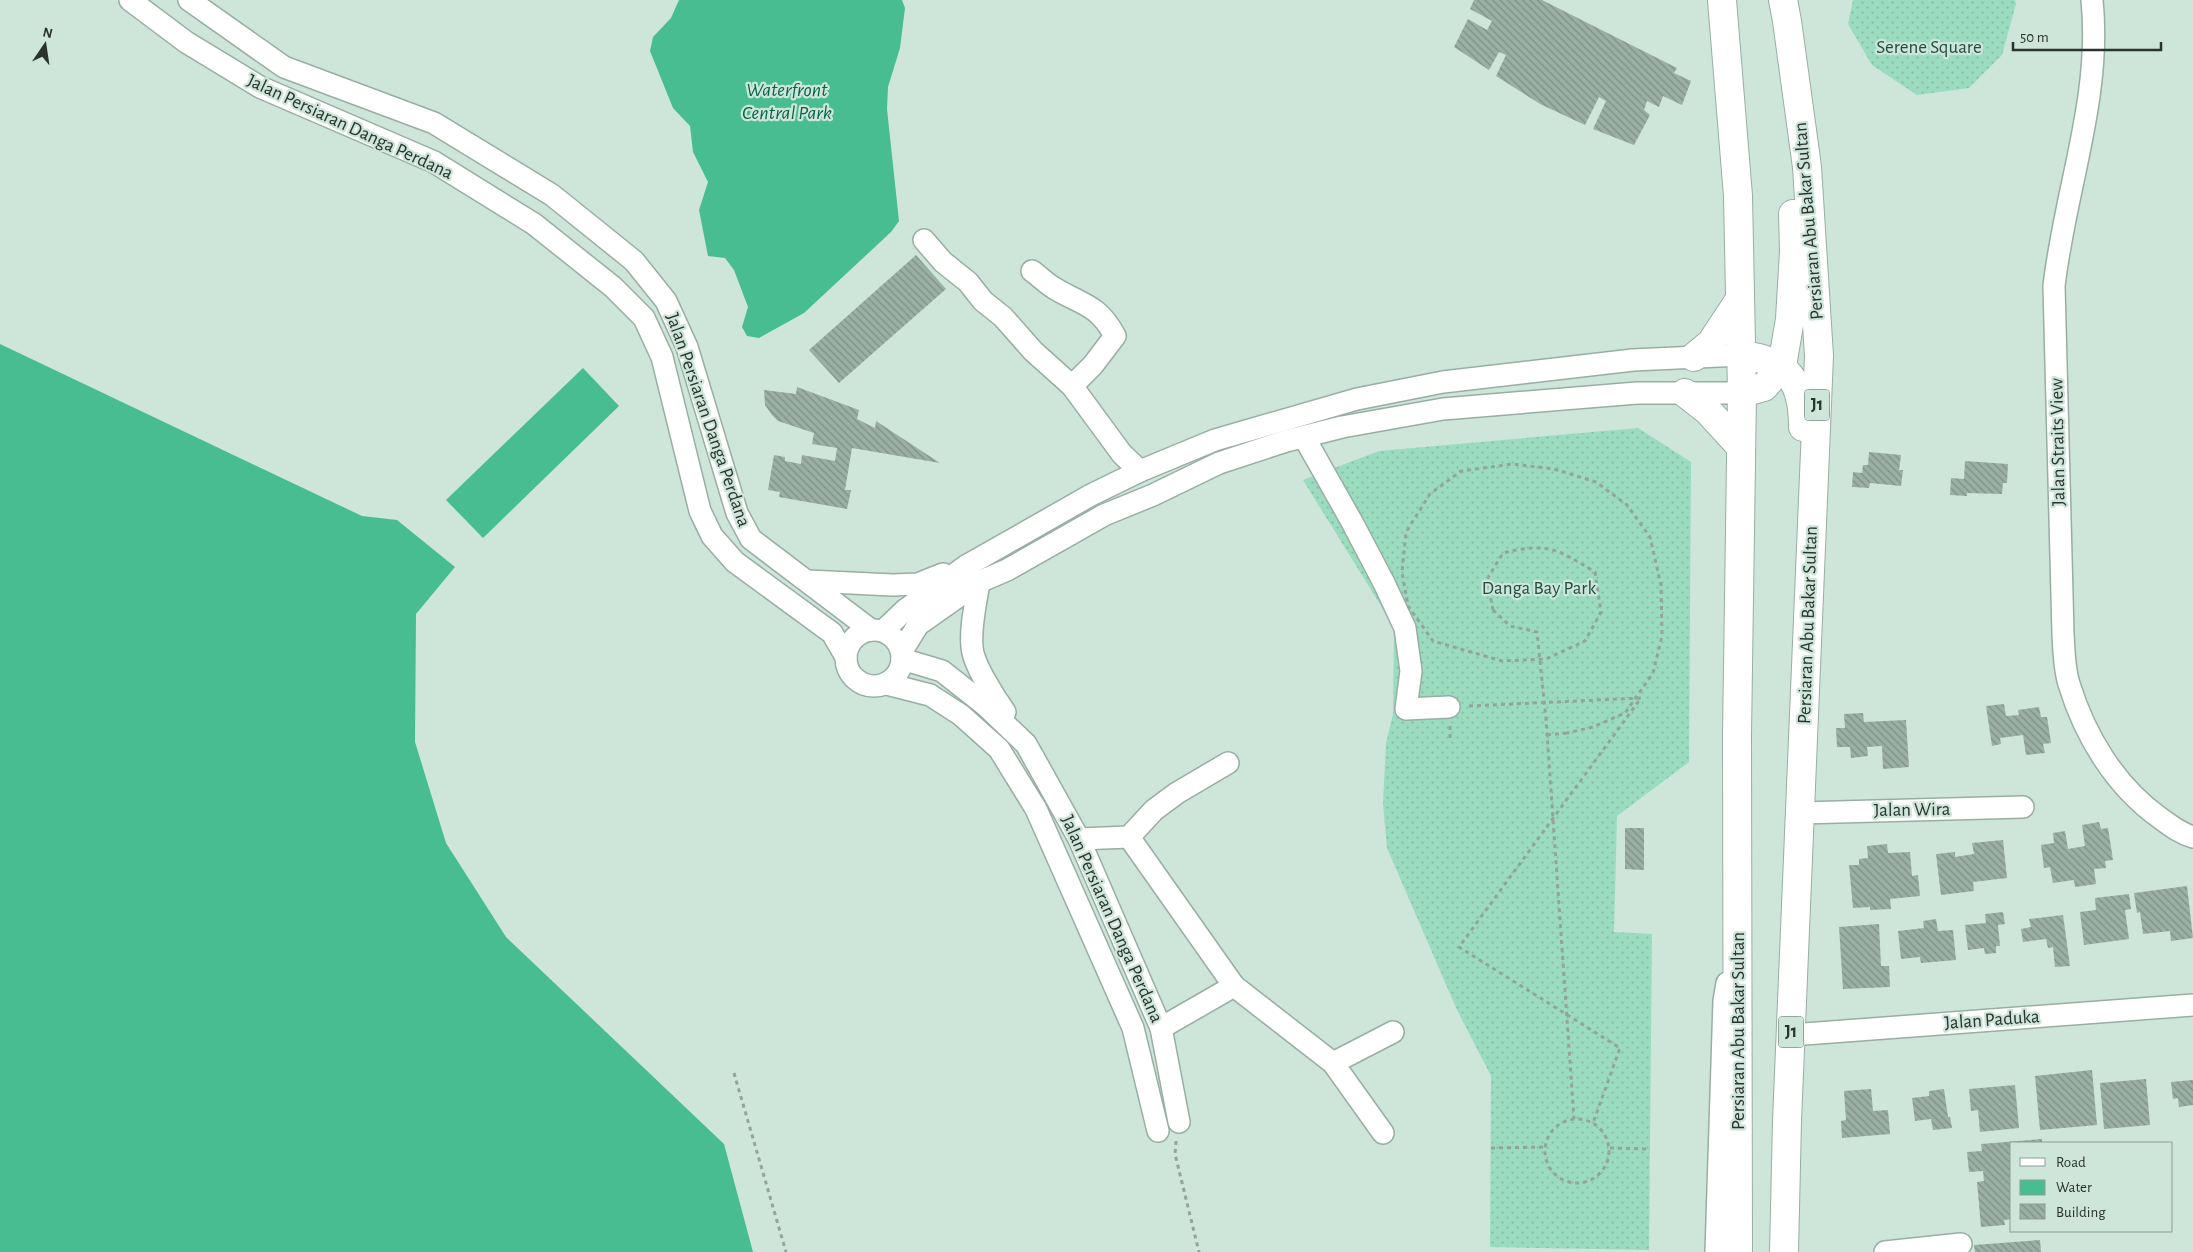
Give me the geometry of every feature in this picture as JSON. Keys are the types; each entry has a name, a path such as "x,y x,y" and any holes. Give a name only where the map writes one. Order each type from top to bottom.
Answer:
{"highway":[{"name":"Persiaran Abu Bakar Sultan","path":"1722,0 1738,196 1742,392 1737,735 1738,1252"},
{"name":"Persiaran Abu Bakar Sultan","path":"1783,0 1807,167 1819,356 1784,1252"},
{"path":"1742,392 1764,387 1782,366 1790,319 1794,251 1793,185 1796,90"},
{"path":"1694,357 1711,343 1740,299"},
{"path":"1741,355 1762,357 1782,366 1798,388 1803,416 1809,611"},
{"path":"1685,393 1708,411 1741,447"}],"street":[{"name":"Jalan Persiaran Danga Perdana","path":"130,0 186,42 260,87 434,162 534,224 613,288 644,318 662,357 700,511 712,536 735,562 832,633 846,657"},
{"name":"Jalan Persiaran Danga Perdana","path":"189,0 284,67 434,124 552,195 634,261 666,301 687,347 737,513 751,539 774,558 877,630"},
{"name":"Jalan Straits View","path":"2092,0 2094,22 2091,81 2082,139 2059,245 2054,286 2062,634 2068,683 2093,741 2112,772 2141,804 2181,833 2193,836"},
{"path":"924,240 943,262 968,282 984,301 1003,317 1033,351 1072,386 1122,454 1140,471"},
{"path":"1032,271 1054,288 1089,306 1107,321 1115,336 1093,365 1072,386"},
{"path":"972,574 918,626 902,655 897,674 887,684 877,686 861,683 850,672 846,657 849,645 855,637 877,630 905,610 972,574 1091,495 1140,471 1215,440 1357,399 1443,382 1633,360 1741,355"},
{"path":"808,580 859,584 918,584 1007,570 1104,514 1153,495 1219,463 1342,427 1443,409 1638,393 1742,392"},
{"path":"1304,437 1361,539 1405,628 1411,671 1406,709 1449,707"},
{"path":"972,574 972,649 990,689 1026,744"},
{"path":"877,630 895,639 902,655"},
{"name":"Jalan Persiaran Danga Perdana","path":"902,655 942,671 985,704 1026,744 1079,839 1161,1028 1179,1122"},
{"name":"Jalan Persiaran Danga Perdana","path":"887,684 930,695 961,715 1000,749 1036,809 1133,1028 1158,1131"},
{"path":"1079,839 1129,837 1154,810 1228,763"},
{"name":"Jalan Wira","path":"1801,813 2023,807"},
{"path":"1129,837 1234,986 1333,1064 1383,1133"},
{"path":"1716,1252 1724,1001 1738,914"},
{"path":"1161,1028 1234,986"},
{"name":"Jalan Paduka","path":"1791,1035 2193,1005"},
{"path":"1333,1064 1393,1032"},
{"path":"1885,1252 1961,1244"}],"path":[{"path":"1547,735 1593,727 1625,713 1653,673 1662,636 1662,594 1650,538 1627,505 1596,482 1554,469 1513,464 1461,470 1430,494 1406,532 1402,572 1408,606 1433,641 1502,661 1546,659 1585,641 1601,612 1595,572 1559,551 1529,547 1503,553 1487,578 1492,610 1510,626 1537,632 1544,702 1547,735 1574,1119"},
{"path":"1450,739 1449,707 1641,698 1459,947 1566,1016 1620,1048 1594,1123"},
{"path":"734,1073 786,1252"},
{"path":"1574,1119 1594,1123 1607,1138 1610,1148 1609,1159 1597,1176 1588,1181 1577,1183 1566,1181 1553,1171 1546,1157 1549,1136 1555,1128 1564,1122 1574,1119"},
{"path":"1179,1122 1175,1154 1199,1252"},
{"path":"1491,1148 1546,1147"},
{"path":"1610,1148 1650,1149"}],"green space":[{"name":"Serene Square","path":"1853,0 2015,0 2016,4 2002,55 1969,88 1917,95 1872,65 1848,24"},
{"name":"Danga Bay Park","path":"1638,428 1691,462 1689,762 1617,816 1614,932 1652,934 1649,1250 1490,1247 1491,1076 1457,1010 1387,848 1383,804 1386,743 1393,714 1394,627 1303,480 1379,451"}],"water":[{"name":"Waterfront Central Park","path":"679,0 902,0 905,8 900,48 888,87 887,109 899,221 891,232 804,313 759,338 747,336 742,327 748,307 734,270 725,258 708,256 699,210 708,182 693,152 690,126 673,108 650,51 653,37 671,18"},
{"path":"0,344 362,516 397,520 455,567 416,614 415,742 446,843 506,937 724,1144 753,1252 0,1252"},
{"path":"583,368 619,406 483,538 446,500"}],"building":[{"path":"1474,0 1542,0 1677,68 1674,73 1691,81 1682,105 1663,96 1659,107 1647,101 1644,110 1650,115 1634,145 1593,129 1606,101 1599,97 1585,125 1540,104 1496,76 1506,55 1499,52 1489,70 1454,47 1468,19 1487,30 1492,21 1470,9"},
{"path":"916,255 946,289 839,383 809,350"},
{"path":"797,387 859,410 857,419 875,428 876,421 940,463 852,448 845,490 851,490 847,509 779,497 780,492 768,490 774,455 785,457 785,461 801,464 802,455 835,461 837,448 812,444 814,433 778,421 765,405 764,390 796,394"},
{"path":"1869,452 1901,455 1899,470 1903,470 1901,486 1870,483 1869,488 1852,487 1853,472 1862,473 1863,465 1868,465"},
{"path":"1965,461 2008,464 2007,483 2003,483 2002,494 1967,493 1967,496 1950,495 1951,478 1964,479"},
{"path":"2004,704 2006,716 2019,715 2018,710 2039,707 2041,717 2047,717 2051,743 2043,744 2045,753 2026,755 2023,735 2000,738 2001,744 1992,746 1986,706"},
{"path":"1863,713 1864,722 1906,720 1909,767 1883,769 1882,746 1867,747 1868,756 1851,758 1850,747 1837,747 1836,728 1845,728 1844,714"},
{"path":"2099,822 2101,829 2108,828 2113,860 2105,861 2106,868 2094,869 2096,884 2075,887 2074,880 2053,883 2050,867 2044,868 2041,845 2054,843 2053,833 2065,831 2068,849 2085,846 2082,825"},
{"path":"1625,828 1644,828 1644,870 1625,869"},
{"path":"2003,840 2007,878 1973,882 1974,891 1941,895 1936,854 1955,852 1955,857 1974,854 1972,843"},
{"path":"1887,844 1888,853 1910,852 1912,876 1918,875 1920,896 1890,899 1891,909 1870,910 1870,907 1853,908 1849,865 1859,865 1859,859 1868,858 1867,846"},
{"path":"2187,886 2193,938 2171,941 2170,931 2143,934 2140,912 2137,913 2134,893"},
{"path":"2129,894 2131,909 2125,910 2129,939 2084,945 2080,912 2096,910 2095,898"},
{"path":"2003,912 2005,924 1998,925 2000,946 1996,946 1996,953 1985,954 1984,948 1968,950 1965,925 1986,923 1985,914"},
{"path":"2063,915 2070,966 2055,967 2053,947 2048,948 2046,939 2023,942 2021,929 2031,927 2029,919"},
{"path":"1936,919 1938,931 1953,930 1956,960 1921,963 1920,957 1901,959 1898,931 1924,928 1923,921"},
{"path":"1879,924 1881,966 1889,966 1890,987 1843,989 1839,927"},
{"path":"2092,1070 2097,1125 2040,1130 2035,1076"},
{"path":"2146,1079 2150,1125 2104,1129 2100,1083"},
{"path":"2193,1080 2193,1105 2179,1107 2178,1098 2173,1099 2171,1082"},
{"path":"2015,1085 2019,1128 1980,1132 1978,1110 1971,1111 1969,1089"},
{"path":"1871,1089 1873,1111 1888,1110 1890,1134 1842,1138 1841,1121 1846,1120 1844,1091"},
{"path":"1944,1089 1948,1117 1950,1117 1952,1128 1933,1130 1931,1119 1915,1121 1912,1098 1929,1096 1929,1091"},
{"path":"2042,1139 2042,1142 2010,1142 2010,1219 2004,1220 2005,1225 1981,1227 1977,1182 1984,1181 1983,1171 1969,1172 1967,1152 1982,1151 1981,1144"},
{"path":"2040,1240 2041,1252 1975,1252 1974,1245"}]}
